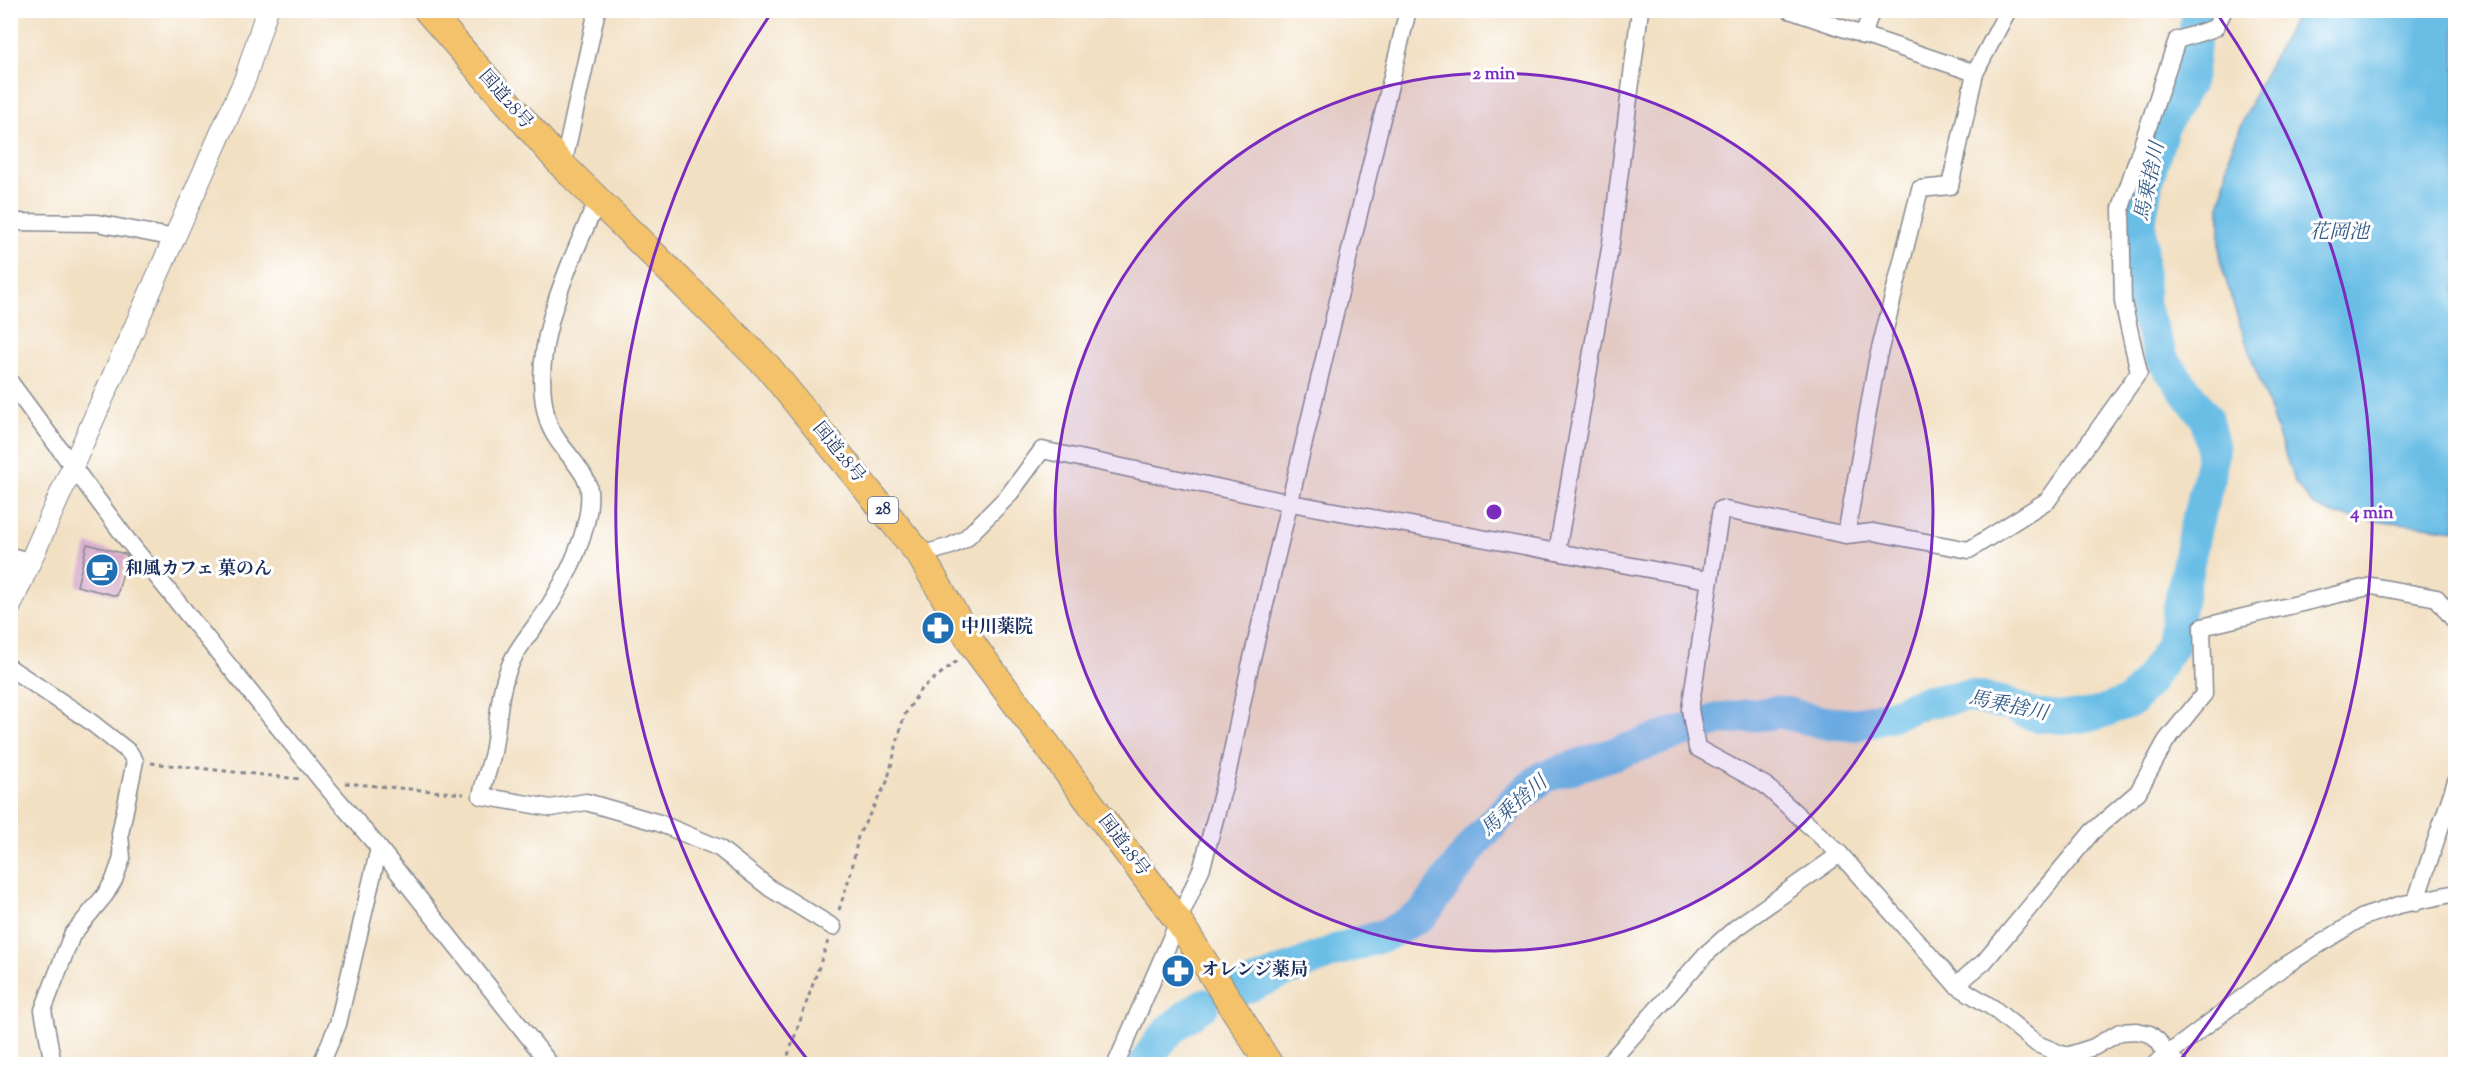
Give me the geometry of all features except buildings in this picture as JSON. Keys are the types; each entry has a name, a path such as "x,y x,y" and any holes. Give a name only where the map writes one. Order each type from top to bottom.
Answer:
{"highway":[{"name":"国道28号","path":"427,10 563,166 768,367 920,555 974,647 1179,922 1269,1065"}],"street":[{"path":"10,607 20,559 71,466 175,238 245,79 267,10"},
{"path":"563,166 597,10"},
{"path":"1116,1065 1205,857 1228,771 1248,675 1408,10"},
{"path":"1557,552 1611,243 1640,10"},
{"path":"1789,10 1975,73"},
{"path":"1863,36 1872,10"},
{"path":"1846,535 1877,361 1920,189 1950,186 1975,73 2008,10"},
{"path":"2224,10 2215,28 2177,40 2121,208 2123,302 2139,372 2048,500 1969,550 1873,532 1846,535 1721,509 1708,580 1690,709 1697,748 1765,785 1840,854 1956,985 1993,1008 2037,1044 2066,1056 2094,1047 2120,1032 2137,1031 2150,1034 2158,1041 2167,1061 2283,967 2363,917 2399,905 2456,893"},
{"path":"598,199 570,264 545,343 543,364 542,397 549,424 564,450 588,483 588,517 558,589 512,660 501,687 492,753 481,795 551,808 586,802 659,823 719,848 771,889 833,927"},
{"path":"10,222 97,223 175,238"},
{"path":"10,382 133,547 321,780 379,848 550,1065"},
{"path":"920,555 951,546 965,539 1008,496 1042,450 1291,503 1708,580"},
{"path":"1956,985 1984,962 2092,832 2138,792 2166,741 2204,694 2202,627 2372,586 2436,598 2456,623"},
{"path":"10,668 87,719 129,752 135,761 120,834 122,858 114,880 105,895 72,935 43,1010 53,1065"},
{"path":"2415,903 2456,781"},
{"path":"321,1065 338,1023 379,848"},
{"path":"1608,1065 1706,954 1737,927 1840,854"}],"path":[{"path":"786,1065 852,869 858,836 887,782 904,716 921,689 974,647"},
{"path":"135,761 481,795"}],"water":[{"name":"花岡池","path":"2299,10 2455,11 2455,530 2336,515 2314,506 2295,483 2234,307 2220,260 2220,206 2230,153 2257,88"}],"waterway":[{"name":"馬乗捨川","path":"1239,990 1337,950 1388,934 1423,914 1477,840 1515,800 1543,777 1720,719 1780,712 1822,722 1853,725 1891,715 1924,702 1968,696 2008,704 2034,715 2069,718 2096,714 2131,701 2147,683 2172,645 2195,529 2210,474 2213,447 2206,418 2162,359 2143,306 2140,221 2147,180 2163,126 2189,81 2197,10"},
{"name":"馬乗捨川","path":"1145,1064 1170,1030 1203,1005"}],"place":[{"name":"和風カフェ 菓のん","path":"102,570"},
{"name":"中川薬院","path":"938,628"},
{"name":"オレンジ薬局","path":"1178,971"}]}
